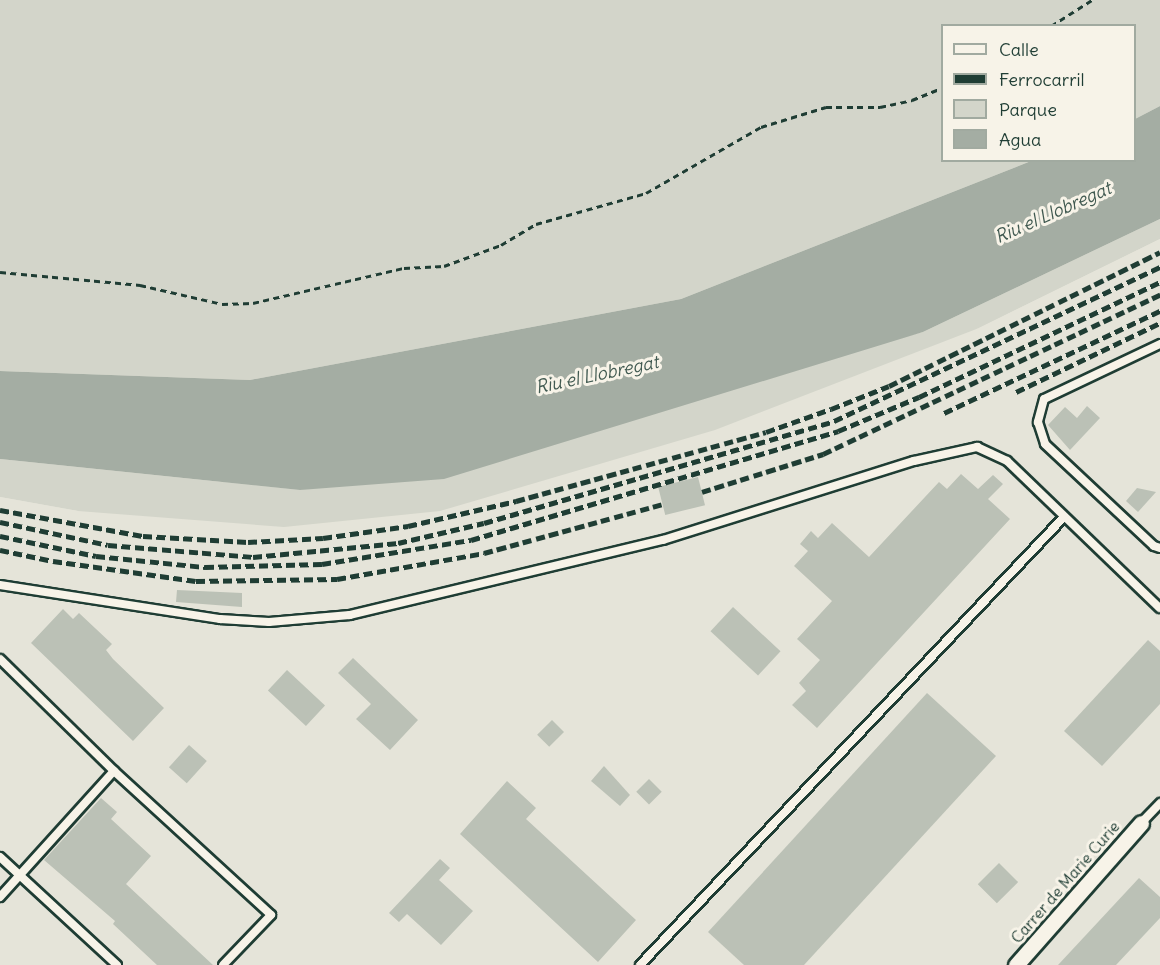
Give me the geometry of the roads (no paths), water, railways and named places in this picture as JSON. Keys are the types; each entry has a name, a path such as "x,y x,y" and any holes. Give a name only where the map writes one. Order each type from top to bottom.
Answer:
{"street":[{"name":"Carrer de Marie Curie","path":"1016,965 1141,824"}],"lane":[{"path":"1160,344 1044,399 1038,422 1045,444 1154,546 1160,548"},
{"path":"0,585 220,619 269,622 350,615 663,540 914,461 977,447 1007,461 1160,608"},
{"path":"640,965 1064,517"},
{"path":"0,659 114,771 271,915 223,965"},
{"path":"0,897 114,771"},
{"path":"1141,824 1160,803"},
{"path":"0,857 117,965"}],"water":[{"name":"Riu el Llobregat","path":"1160,106 1160,219 923,332 444,479 300,490 0,459 0,371 250,380 681,299 1028,162 1136,162 1136,118"}],"railway":[{"path":"0,510 143,536 248,542 323,538 408,526 516,501 766,432 831,409 889,386 1160,252"},
{"path":"0,522 108,545 253,557 398,543 484,523 834,421 1160,267"},
{"path":"0,536 96,556 205,567 322,564 471,540 838,431 919,397 1160,282"},
{"path":"702,492 823,454 1160,295"},
{"path":"944,413 1160,311"},
{"path":"1016,392 1160,323"},
{"path":"0,550 53,561 196,581 337,579 484,553 663,504"}]}
